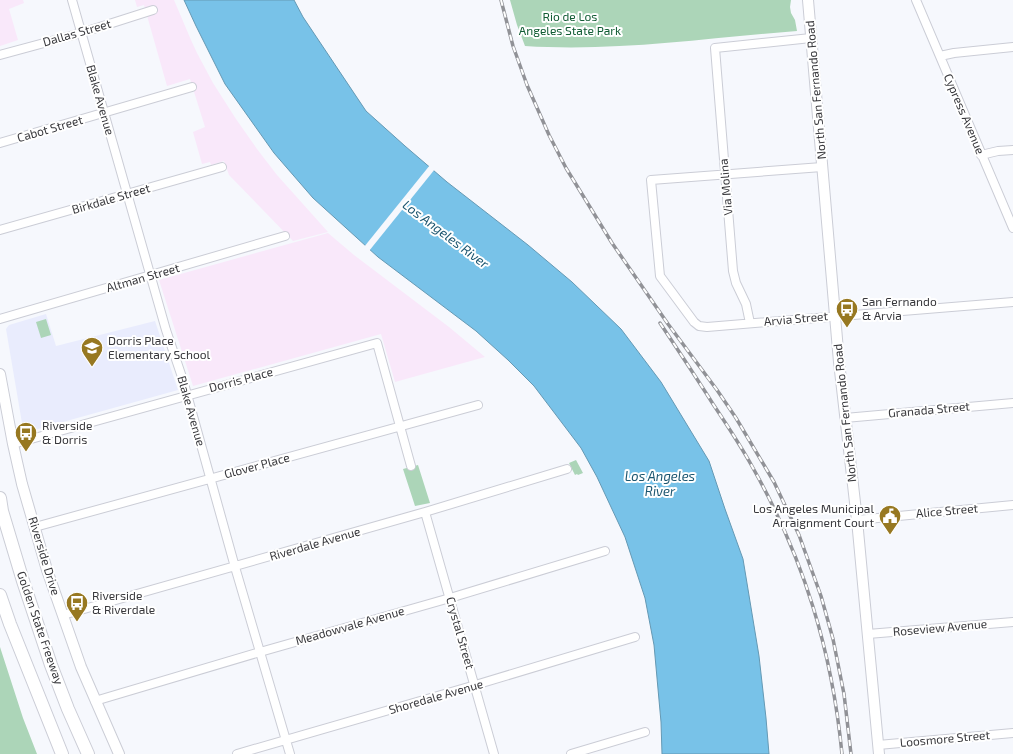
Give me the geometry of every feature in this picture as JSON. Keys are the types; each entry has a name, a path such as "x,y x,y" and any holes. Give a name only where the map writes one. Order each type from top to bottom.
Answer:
{"highway":[{"name":"Golden State Freeway","path":"0,498 2,511 23,581 51,665 88,754"},
{"name":"Golden State Freeway","path":"0,595 59,750"}],"main road":[{"name":"North San Fernando Road","path":"808,0 835,316 857,520 878,749"},
{"name":"Riverside Drive","path":"0,374 22,484 47,570 81,667 119,754"}],"street":[{"name":"Blake Avenue","path":"72,0 166,330 183,380 235,567 290,754"},
{"name":"Cypress Avenue","path":"916,0 1013,228"},
{"name":"Dallas Street","path":"0,55 81,33 153,10"},
{"name":"Via Molina","path":"750,323 746,304 736,283 733,271 715,48 811,38"},
{"path":"940,56 954,53 1013,47"},
{"name":"Cabot Street","path":"0,143 192,88"},
{"path":"981,155 998,151 1013,150"},
{"path":"725,174 822,166"},
{"name":"Birkdale Street","path":"0,230 222,167"},
{"name":"Arvia Street","path":"725,174 651,180 660,276 694,322 699,326 706,327 1013,302"},
{"name":"Altman Street","path":"0,319 285,236"},
{"name":"Dorris Place","path":"13,444 377,343 400,427"},
{"name":"Granada Street","path":"845,418 1013,403"},
{"name":"Glover Place","path":"35,528 478,406"},
{"path":"400,427 411,466"},
{"name":"Riverdale Avenue","path":"63,616 425,512 567,469"},
{"name":"Alice Street","path":"857,520 1013,505"},
{"name":"Crystal Street","path":"425,512 494,754"},
{"name":"Meadowvale Avenue","path":"95,701 450,598 605,551"},
{"name":"Roseview Avenue","path":"868,634 1013,622"},
{"name":"Shoredale Avenue","path":"236,754 475,686 635,637"},
{"path":"571,754 645,732"},
{"name":"Loosmore Street","path":"878,749 1013,733"}],"shaded area":[{"path":"0,0 23,0 24,3 9,9 18,40 0,46"},
{"path":"135,0 174,0 197,53 213,83 236,119 277,175 328,232 293,241 229,175 224,161 211,165 210,162 202,164 193,132 205,127 190,79 167,86 144,5 137,7"},
{"path":"328,233 354,255 449,327 485,357 395,382 381,334 193,386 159,280"},
{"name":"Dorris Place Elementary School","path":"46,314 56,346 155,321 178,390 27,432 23,429 6,329 9,325"}],"green space":[{"name":"Rio de Los Angeles State Park","path":"510,0 791,0 791,13 795,20 797,31 627,46 525,46"},
{"path":"46,319 51,335 41,338 36,322"},
{"path":"576,460 583,473 578,475 575,475 569,463"},
{"path":"418,465 430,503 415,506 403,469"},
{"path":"0,647 23,718 37,754 0,754"}],"water":[{"name":"Los Angeles River","path":"184,0 294,0 303,17 366,111 447,182 528,245 572,282 621,329 661,382 709,461 743,559 759,656 769,754 662,754 661,722 654,645 645,598 625,537 597,477 581,448 534,386 508,360 476,331 378,257 313,198 274,153 225,84"}],"pier":[{"path":"430,165 435,169 369,251 364,247"}],"railway":[{"path":"501,0 513,46 527,85 549,135 566,168 612,243 736,418 774,482 799,535 821,596 833,639 844,694 851,754"},
{"path":"660,323 744,452 771,502 787,537 801,571 823,642 831,679 842,754"}],"place":[{"name":"San Fernando & Arvia","path":"847,328"},
{"name":"Dorris Place Elementary School","path":"92,368"},
{"name":"Riverside & Dorris","path":"26,452"},
{"name":"Los Angeles Municipal Arraignment Court","path":"890,536"},
{"name":"Riverside & Riverdale","path":"77,622"}]}
